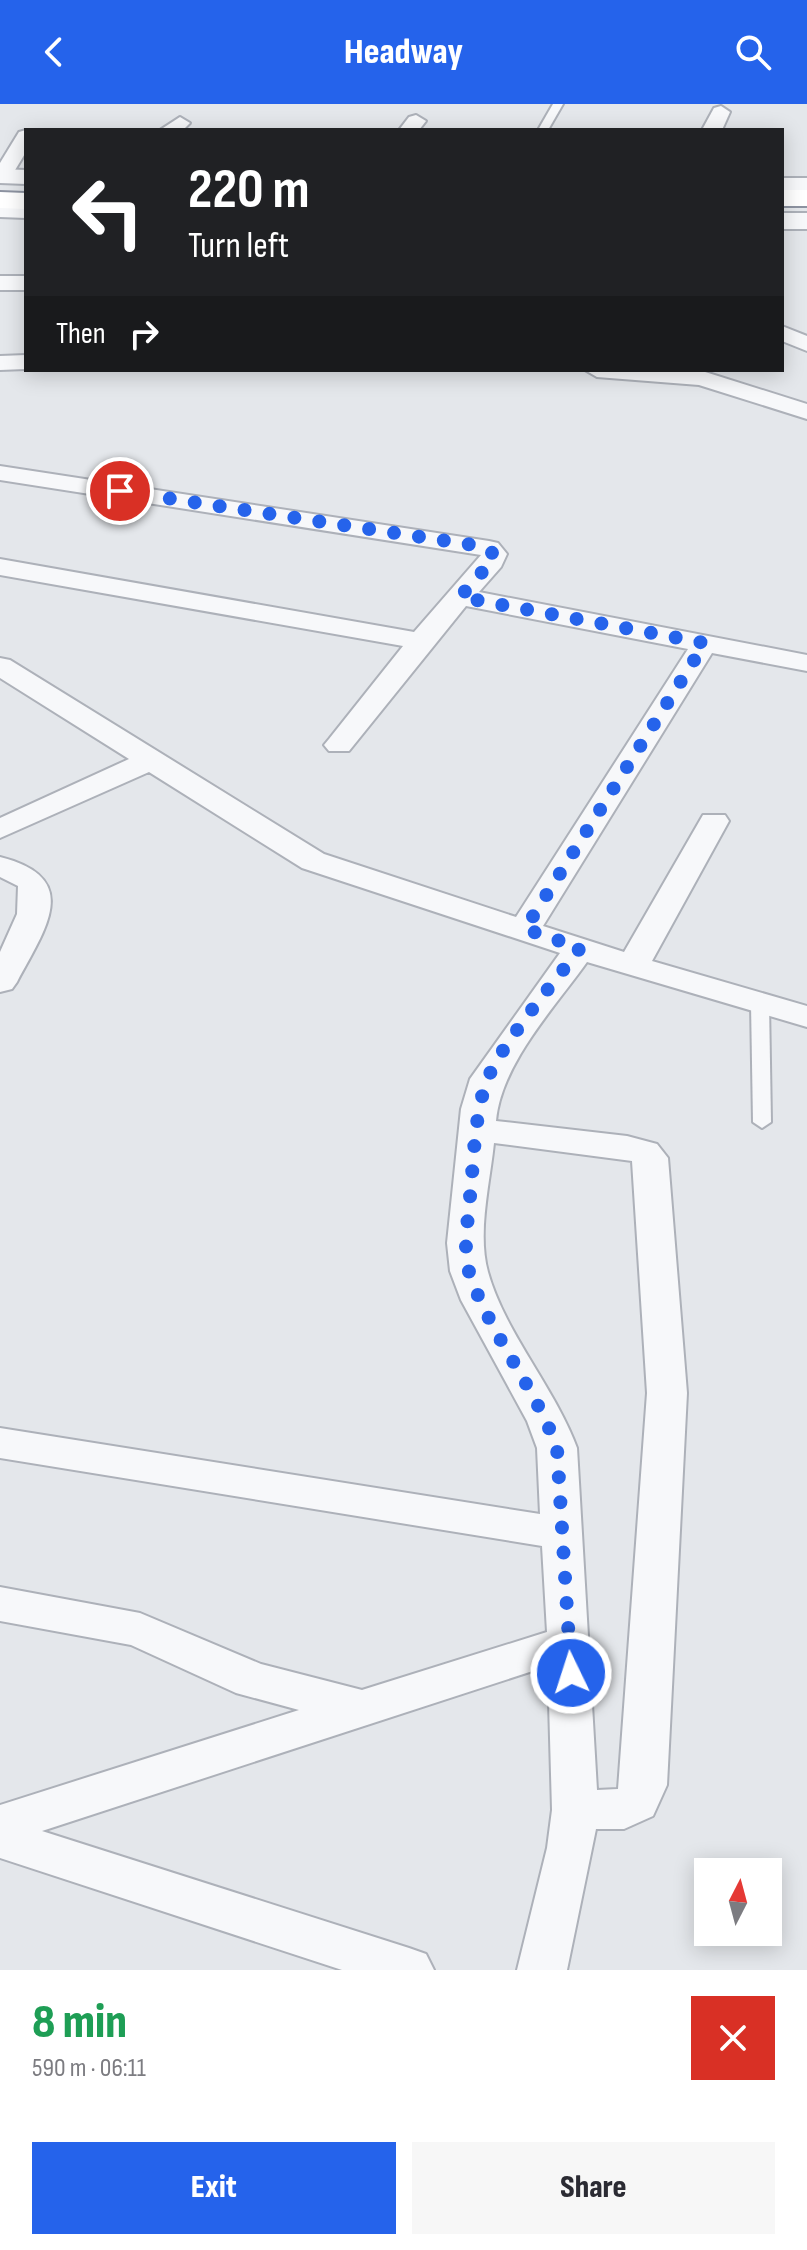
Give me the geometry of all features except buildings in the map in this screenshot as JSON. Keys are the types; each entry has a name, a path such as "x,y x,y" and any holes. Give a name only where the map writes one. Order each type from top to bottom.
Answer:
{"highway":[{"path":"6,177 24,188"},
{"path":"6,177 24,199"},
{"path":"784,198 807,198"},
{"path":"784,212 807,212"}],"street":[{"path":"6,177 24,140"},
{"path":"784,185 807,185"},
{"path":"0,209 24,210"},
{"path":"784,221 807,221"},
{"path":"0,283 24,283"},
{"path":"784,334 807,344"},
{"path":"0,363 24,362"},
{"path":"623,372 702,378 807,412"},
{"path":"0,473 489,549 494,554 492,561 421,641 339,745"},
{"path":"0,567 421,641"},
{"path":"460,597 807,663"},
{"path":"525,929 705,643"},
{"path":"0,666 313,861 633,966 807,1017"},
{"path":"0,829 150,760"},
{"path":"633,966 714,821"},
{"path":"0,866 31,880 38,894 35,910 0,982"},
{"path":"542,1970 571,1848 575,1810 557,1448 547,1421 480,1300 469,1271 466,1243 477,1130 487,1079 580,948"},
{"path":"477,1130 627,1148 644,1152 650,1158 667,1393 644,1785 637,1802 624,1809 575,1810"},
{"path":"0,1443 561,1533"},
{"path":"0,1604 89,1618 140,1630 225,1670 363,1709"},
{"path":"0,1825 569,1642"},
{"path":"0,1838 409,1970"}],"lane":[{"path":"544,128 558,104"},
{"path":"760,1003 762,1122"}],"route":[{"path":"120,491 480,546 494,554 492,561 460,597 705,643 525,929 580,948 503,1053 487,1079 479,1109 466,1243 469,1271 480,1300 547,1421 557,1448 571,1673"}]}
